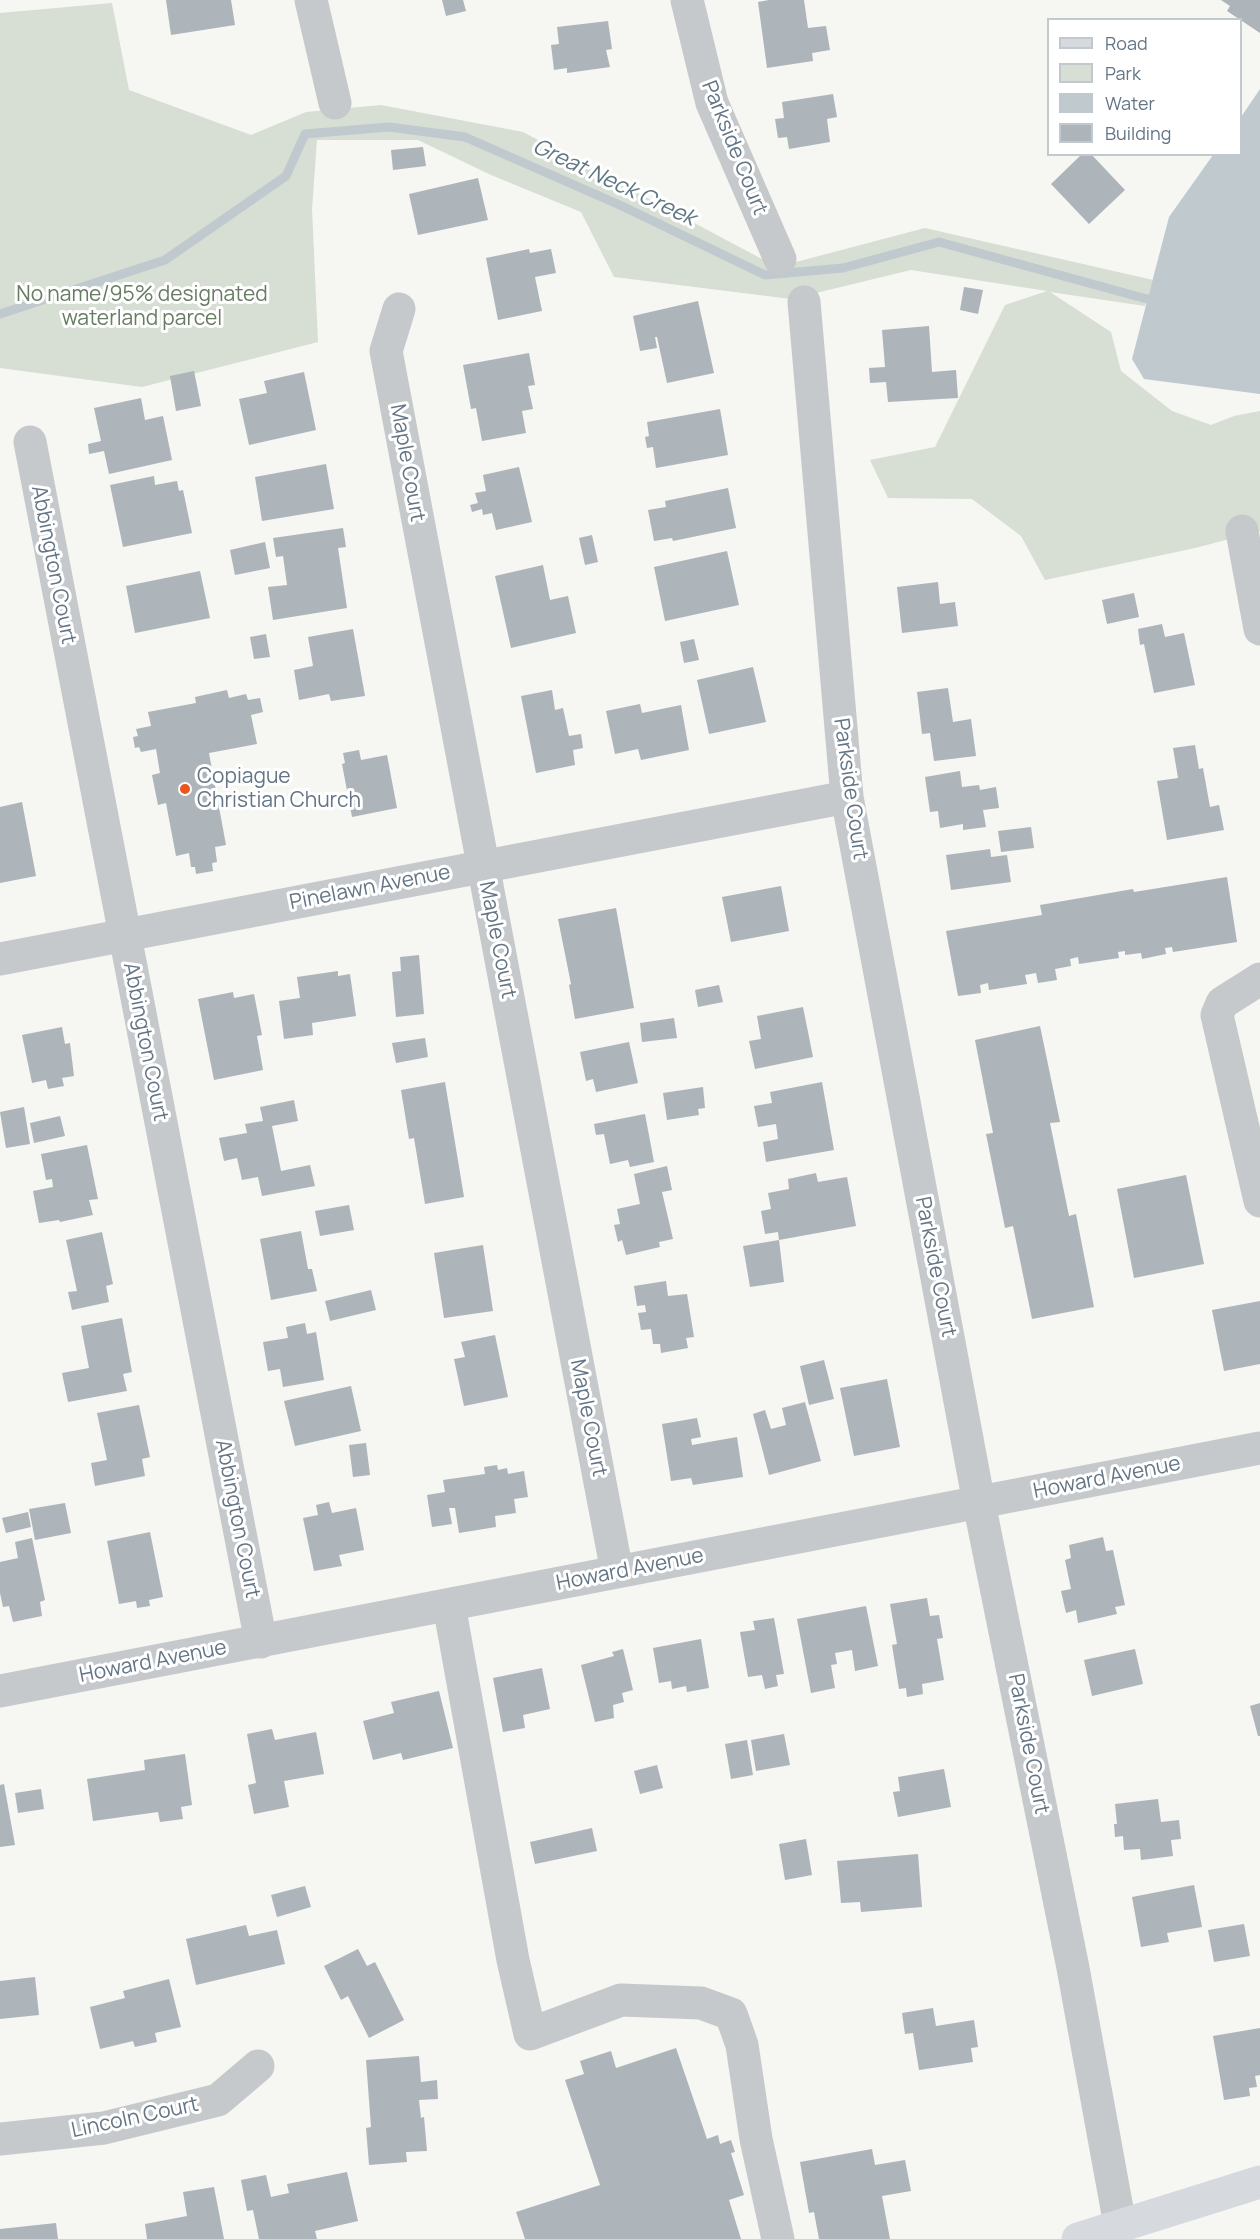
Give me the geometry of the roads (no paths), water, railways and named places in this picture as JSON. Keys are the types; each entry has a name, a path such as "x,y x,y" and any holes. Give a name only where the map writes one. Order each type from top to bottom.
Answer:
{"main road":[{"path":"1078,2239 1260,2182"}],"street":[{"path":"311,0 335,103"},
{"name":"Parkside Court","path":"687,0 712,103 780,259"},
{"name":"Parkside Court","path":"804,302 847,797 979,1503 1073,1968 1119,2225"},
{"name":"Maple Court","path":"399,309 387,351 482,866 617,1572"},
{"name":"Abbington Court","path":"30,442 261,1642"},
{"path":"1242,531 1260,629"},
{"name":"Pinelawn Avenue","path":"0,959 847,797"},
{"path":"1260,980 1222,1002 1217,1015 1260,1200"},
{"name":"Howard Avenue","path":"0,1691 1260,1448"},
{"path":"449,1605 513,1959 530,2034 621,2000 701,2003 731,2014 742,2045 756,2139 778,2239"},
{"name":"Lincoln Court","path":"0,2139 104,2128 218,2100 258,2067"}],"water":[{"path":"1260,89 1260,394 1144,379 1132,359 1169,217 1212,156 1242,156 1242,116"}],"waterway":[{"name":"Great Neck Creek","path":"0,314 165,260 286,176 305,134 389,127 465,137 622,206 765,275 843,268 939,242 1147,299 1158,297"}],"place":[{"name":"Copiague Christian Church","path":"185,789"}],"park label":[{"name":"No name/95% designated waterland parcel","path":"142,307"}]}
